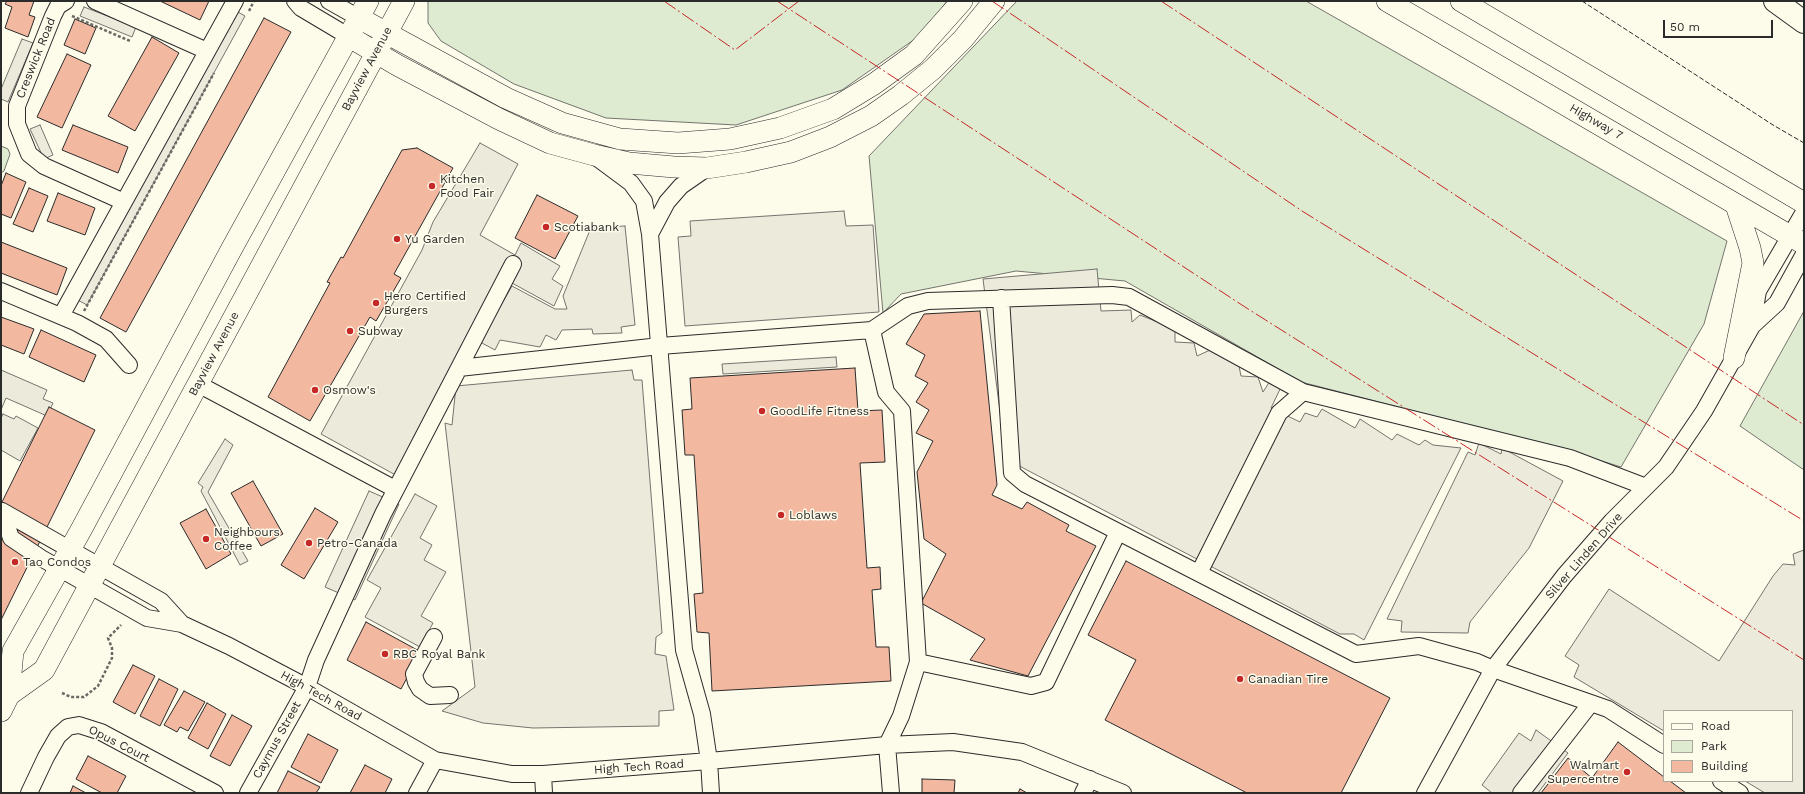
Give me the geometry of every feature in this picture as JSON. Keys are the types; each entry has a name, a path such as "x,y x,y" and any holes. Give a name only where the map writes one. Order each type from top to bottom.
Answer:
{"highway":[{"path":"1775,1 1804,22"}],"main road":[{"name":"Bayview Avenue","path":"5,703 44,670 91,586 404,1"},
{"path":"364,9 387,33 506,98 562,123 620,139 678,143 730,139 780,128 833,109 874,84 914,55 962,1"},
{"path":"348,36 396,65 550,143 629,163 707,168 746,162 791,152 830,137 871,116 901,95 933,69 963,39 994,1"},
{"name":"Highway 7","path":"1388,1 1797,240"},
{"path":"1461,1 1804,203"},
{"name":"Bayview Avenue","path":"5,703 13,651 364,9"},
{"path":"1734,358 1753,263 1750,248 1736,205"}],"street":[{"path":"95,1 207,51"},
{"path":"61,316 235,1"},
{"path":"295,1 301,8 348,36"},
{"path":"329,1 364,9"},
{"name":"Creswick Road","path":"61,5 17,106 17,124 29,154 44,166 124,202"},
{"path":"594,155 631,183 644,201 650,234 660,346 684,650 702,714 709,761 711,793"},
{"path":"650,234 672,196 681,186 707,168"},
{"name":"Silver Linden Drive","path":"1752,326 1758,290 1797,240 1804,212"},
{"name":"Silver Linden Drive","path":"1425,793 1493,669 1564,576 1666,467 1704,411 1752,326 1777,304 1804,254"},
{"name":"Caymus Street","path":"248,793 307,687 316,660 395,489 460,368 513,264"},
{"path":"1,291 77,323 106,339 129,366"},
{"path":"460,368 660,346 872,330 908,306 928,302 1001,298 1112,295 1129,297 1303,392 1570,458 1646,487"},
{"path":"1001,298 1012,473 1025,484 1356,654 1419,646 1477,662 1608,709 1663,743"},
{"path":"872,330 886,392 902,410 918,662 901,716 887,745 891,793"},
{"path":"198,384 395,489"},
{"path":"1199,573 1279,413 1303,392"},
{"name":"High Tech Road","path":"182,624 161,601 2,511 11,538 59,568 147,618 182,624 307,687 435,760 512,774 543,774 887,745 953,742 1022,752 1087,786 1122,793"},
{"path":"918,662 1031,686 1046,682 1118,532"},
{"path":"434,637 414,674 416,682 420,689 430,696 450,695"},
{"path":"1522,793 1591,703"},
{"name":"Opus Court","path":"29,793 58,736 68,727 79,725 101,732 215,793"},
{"path":"418,793 435,760"},
{"path":"543,774 544,793"},
{"path":"1723,782 1740,793"}],"path":[{"path":"246,16 254,1"},
{"path":"61,5 130,41"},
{"path":"77,323 215,71"},
{"path":"62,693 71,697 84,697 98,686 112,658 112,648 108,638 121,625"}],"green space":[{"path":"428,1 947,1 925,32 842,90 736,125 606,118 514,84 441,41 428,23"},
{"path":"1017,1 1306,1 1727,241 1704,324 1621,467 1566,450 1301,382 1125,281 1016,271 901,294 883,313 869,156"},
{"path":"1,146 8,149 10,154 4,171 1,173"},
{"path":"1804,311 1804,470 1740,426"}],"shaded area":[{"path":"84,7 136,27 132,37 80,16"},
{"path":"231,8 245,16 87,305 72,297"},
{"path":"22,39 33,43 8,102 1,99 1,89"},
{"path":"40,125 53,155 44,159 30,129"},
{"path":"480,143 518,164 480,235 515,255 521,243 560,266 552,279 563,286 554,306 512,283 517,274 401,478 321,434 422,250 433,222"},
{"path":"844,211 846,226 873,225 879,312 685,326 678,237 691,236 690,221"},
{"path":"625,226 635,325 621,327 622,333 593,334 592,329 562,330 556,340 546,335 540,347 500,340 495,350 480,342 512,286 555,309 567,309 563,296 590,230 597,227"},
{"path":"1097,269 1101,311 1131,310 1132,322 1140,315 1175,329 1175,342 1194,343 1197,356 1210,350 1239,366 1241,376 1258,377 1263,392 1270,381 1281,387 1271,408 1300,422 1305,413 1317,417 1322,409 1355,428 1360,419 1392,440 1397,434 1419,445 1425,440 1433,445 1461,448 1364,640 1354,634 1340,634 1006,459 983,279"},
{"path":"836,357 837,367 723,374 722,364"},
{"path":"1,370 47,390 43,399 53,403 47,416 6,398 1,410"},
{"path":"632,370 634,380 642,380 662,633 656,637 655,654 666,656 674,710 659,711 659,726 533,728 483,723 442,711 475,687 445,423 452,425 456,386"},
{"path":"3,414 14,419 16,416 38,428 20,461 1,450 1,418"},
{"path":"225,439 233,445 208,492 248,561 240,565 201,491 203,487 198,483"},
{"path":"1479,443 1501,454 1502,448 1563,481 1529,548 1470,622 1468,633 1401,632 1402,621 1387,619 1468,452 1475,455"},
{"path":"369,491 399,504 355,600 325,587"},
{"path":"415,494 437,506 420,538 432,545 424,560 446,572 421,616 433,623 420,647 365,617 381,588 367,580"},
{"path":"1804,550 1804,793 1765,793 1747,782 1793,782 1793,710 1663,710 1663,730 1574,677 1579,665 1565,656 1609,589 1719,661 1773,576 1783,564 1795,565 1793,554"},
{"path":"1536,730 1568,753 1538,793 1492,793 1482,785 1519,733 1531,741"}],"building":[{"path":"7,1 34,1 29,15 35,17 28,37 5,28 12,7 5,4"},
{"path":"160,1 209,1 200,20"},
{"path":"264,18 291,32 126,332 100,318"},
{"path":"75,19 96,28 85,54 64,45"},
{"path":"152,37 179,53 135,131 108,116"},
{"path":"67,54 91,65 62,128 37,117"},
{"path":"73,125 128,147 118,173 62,150"},
{"path":"417,148 453,168 394,274 401,278 376,321 370,317 310,421 268,397 330,283 327,282 341,257 343,258 402,150"},
{"path":"6,173 26,182 11,218 1,214 1,186"},
{"path":"29,188 48,196 33,232 13,224"},
{"path":"58,193 95,208 85,235 47,221"},
{"name":"Scotiabank","path":"537,195 578,216 555,259 515,238"},
{"path":"1,242 67,268 57,295 1,273"},
{"path":"980,311 997,485 992,495 1022,509 1027,502 1069,525 1066,531 1096,546 1028,676 970,660 985,639 921,603 946,554 924,539 917,472 933,441 916,433 929,410 916,402 928,383 915,376 925,355 906,344 924,314"},
{"path":"1,317 34,329 24,354 1,345"},
{"path":"41,330 96,355 84,382 29,357"},
{"name":"Loblaws","path":"855,368 858,411 882,410 885,462 860,463 867,568 880,567 881,589 872,590 876,647 889,647 891,681 712,691 709,633 697,632 694,594 703,593 694,455 685,455 682,410 692,409 690,378"},
{"name":"Tao Condos","path":"49,407 95,430 1,620 1,504"},
{"name":"Petro-Canada","path":"253,481 283,534 261,546 231,493"},
{"name":"Petro-Canada","path":"315,508 338,522 304,579 281,565"},
{"name":"Neighbours Coffee","path":"206,509 231,554 206,569 180,523"},
{"name":"Canadian Tire","path":"1126,561 1390,698 1341,793 1247,793 1105,720 1136,660 1088,635"},
{"name":"RBC Royal Bank","path":"366,622 421,652 401,689 347,660"},
{"path":"133,665 155,676 135,714 113,702"},
{"path":"159,679 178,689 160,726 140,716"},
{"path":"184,691 205,702 188,731 180,727 177,732 164,725"},
{"path":"207,703 226,714 208,749 188,738"},
{"path":"232,715 252,726 230,766 210,756"},
{"path":"308,734 338,750 321,783 291,767"},
{"name":"Walmart Supercentre","path":"1618,742 1663,776 1663,782 1671,782 1686,793 1541,793 1568,758 1592,778"},
{"path":"88,756 126,776 117,793 102,793 76,779"},
{"path":"365,765 392,779 385,793 350,793"},
{"path":"288,771 320,787 316,793 277,793"},
{"path":"922,779 955,780 954,793 922,793"},
{"path":"73,786 86,793 70,793"},
{"path":"1020,789 1027,793 1018,793"}],"fence":[{"path":"1582,1 1773,125 1804,143"}],"power":[{"path":"664,1 735,50 799,1"},
{"path":"777,1 1245,307 1804,660"},
{"path":"992,1 1302,211 1804,521"},
{"path":"1161,1 1804,425"}],"place":[{"name":"Kitchen Food Fair","path":"432,186"},
{"name":"Scotiabank","path":"546,227"},
{"name":"Yu Garden","path":"397,239"},
{"name":"Hero Certified Burgers","path":"376,303"},
{"name":"Subway","path":"350,331"},
{"name":"Osmow's","path":"315,390"},
{"name":"GoodLife Fitness","path":"762,411"},
{"name":"Loblaws","path":"781,515"},
{"name":"Neighbours Coffee","path":"206,539"},
{"name":"Petro-Canada","path":"309,543"},
{"name":"Tao Condos","path":"15,562"},
{"name":"RBC Royal Bank","path":"385,654"},
{"name":"Canadian Tire","path":"1240,679"},
{"name":"Walmart Supercentre","path":"1627,772"}]}
